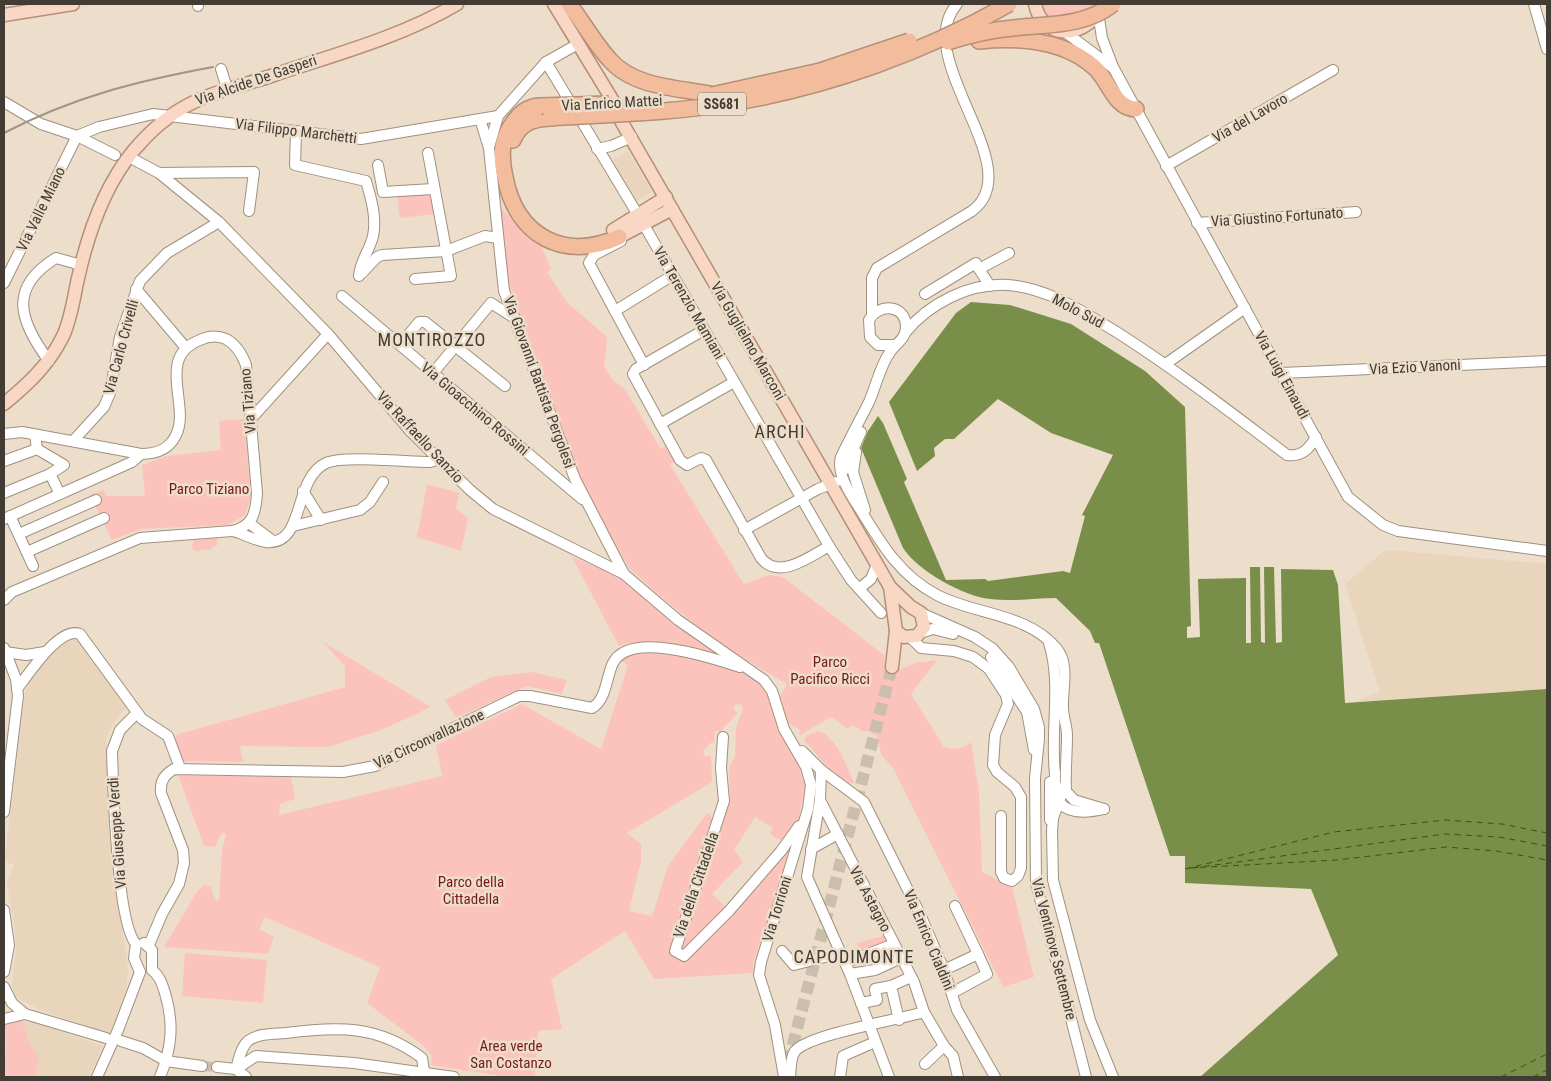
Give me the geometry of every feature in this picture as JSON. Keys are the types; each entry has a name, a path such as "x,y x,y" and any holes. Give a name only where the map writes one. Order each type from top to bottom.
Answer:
{"highway":[{"name":"SS681","path":"569,4 610,60 629,75 645,81 714,95"},
{"name":"Via Enrico Mattei","path":"619,234 597,245 568,246 542,236 519,216 507,185 501,152 510,126 522,112 532,107 628,104 714,95 768,85 851,62 914,39 990,4"},
{"name":"Via Enrico Mattei","path":"619,234 571,238 551,232 532,218 518,195 510,158 511,143 522,126 540,118 669,110 741,101 829,80 888,61 1009,4"},
{"path":"888,61 978,33 1070,23 1098,13 1113,4"},
{"path":"888,61 968,42 1006,39 1047,44 1075,55 1093,66 1104,77 1120,103 1126,109 1136,109"}],"main road":[{"path":"4,15 74,4"},
{"name":"Via Alcide De Gasperi","path":"4,404 34,378 48,361 64,334 81,265 101,204 129,157 156,127 190,102 227,88 245,85 394,34 436,16 458,4"},
{"name":"Via Guglielmo Marconi","path":"554,4 613,101 613,109 632,137 876,564 890,587 916,610"},
{"path":"1036,4 1041,18 1048,25 1065,32 1085,28 1100,8"},
{"path":"638,222 666,197"},
{"path":"638,222 672,209"},
{"name":"Via Enrico Mattei","path":"619,234 638,222"},
{"name":"Via Alcide De Gasperi","path":"4,396 34,378"},
{"name":"Via Guglielmo Marconi","path":"890,587 895,616 893,624 908,635"},
{"path":"895,616 902,609 916,610 924,622 908,635"}],"street":[{"path":"872,314 873,274 879,266 970,213 982,200 987,187 988,174 984,154 946,44 945,25 956,4"},
{"path":"1534,4 1547,49"},
{"name":"Via Luigi Einaudi","path":"1100,8 1101,35 1113,67 1282,373 1348,497 1383,525 1404,532 1547,551"},
{"name":"Via Luigi Einaudi","path":"1065,32 1113,67"},
{"path":"498,116 546,62 578,44"},
{"name":"Via Terenzio Mamiani","path":"546,62 638,222 673,276 846,574 881,613"},
{"path":"221,69 227,88"},
{"name":"Via del Lavoro","path":"1166,166 1333,70"},
{"path":"4,102 41,124 76,136 115,155"},
{"name":"Via Filippo Marchetti","path":"76,136 128,119 153,114 361,139 498,116"},
{"name":"Via Giovanni Battista Pergolesi","path":"489,148 498,116"},
{"name":"Via Giovanni Battista Pergolesi","path":"480,119 489,148 504,291 585,501 624,574"},
{"path":"296,131 295,165 366,181 373,209 373,236 360,269 361,274 377,257 382,255 446,251 484,236 498,238"},
{"name":"Via Valle Miano","path":"4,283 76,136"},
{"path":"597,149 611,146 632,137"},
{"path":"415,279 451,276 433,189 428,153"},
{"name":"Via Raffaello Sanzio","path":"129,157 159,173 219,222 328,334 437,460 493,509 624,574 678,620 769,685 784,729 795,744"},
{"path":"378,165 383,192 433,189"},
{"path":"159,173 254,172 249,211"},
{"name":"Via Giustino Fortunato","path":"1198,223 1356,212"},
{"name":"Via Carlo Crivelli","path":"73,440 104,407 110,393 120,337 136,289 146,273 167,253 219,222"},
{"path":"619,234 617,244 594,255 589,260 590,267 644,365"},
{"path":"979,270 1009,254"},
{"path":"48,361 32,338 21,301 27,286 47,263 56,258 81,265"},
{"path":"925,294 976,263 990,286"},
{"path":"615,310 673,276"},
{"name":"Molo Sud","path":"1049,642 1025,625 957,604 922,586 896,563 872,530 853,499 842,475 841,457 868,403 884,364 895,345 914,322 926,312 952,296 970,289 990,286 1008,285 1057,297 1167,363 1287,455 1296,456 1308,450 1316,437"},
{"path":"872,286 880,299 889,308"},
{"path":"4,434 22,432 141,454 157,453 165,448 177,434 180,424 176,372 186,348 136,289"},
{"name":"Via Gioacchino Rossini","path":"342,296 585,501"},
{"path":"433,373 491,303 516,319"},
{"path":"889,308 883,308 872,314 868,320 868,331 873,342 878,345 895,345"},
{"name":"Molo Sud","path":"889,308 902,314 926,312"},
{"path":"1167,363 1246,308"},
{"path":"902,314 905,320 905,333"},
{"path":"409,334 419,322 423,321 505,386"},
{"path":"704,330 644,365 633,374 682,464 689,465 701,458 706,460 744,530 764,562 773,566 789,567 829,546"},
{"path":"250,420 328,334"},
{"name":"Via Tiziano","path":"186,348 198,340 213,336 227,340 242,354 246,365 257,493 255,513 248,524"},
{"path":"878,345 884,364"},
{"name":"Via Ezio Vanoni","path":"1282,373 1547,361"},
{"path":"660,424 734,382"},
{"name":"Molo Sud","path":"868,403 853,463 853,472 872,530"},
{"name":"Molo Sud","path":"831,486 839,481 861,432"},
{"path":"35,435 37,449"},
{"path":"4,462 37,449"},
{"path":"4,493 50,474 64,465 37,449"},
{"path":"33,566 19,534 7,518 132,462 141,454"},
{"path":"232,531 264,542 274,542 288,536 293,526 303,492 313,473 328,462 349,460 430,462 437,460"},
{"path":"50,474 60,494"},
{"path":"293,526 350,514 364,508 383,482"},
{"path":"744,530 818,489 831,486"},
{"path":"303,492 321,520"},
{"path":"19,534 96,500"},
{"path":"255,513 262,532"},
{"path":"27,552 104,518"},
{"path":"248,524 274,542"},
{"path":"4,600 12,592 140,538 232,531 248,524"},
{"path":"248,524 252,537"},
{"path":"860,588 871,579 876,564"},
{"name":"Via Guglielmo Marconi","path":"916,610 975,636 993,649 1009,667"},
{"name":"Via Ventinove Settembre","path":"908,635 937,629 970,641 991,656 1008,678 1027,712 1036,759"},
{"path":"17,689 45,652 76,632 84,637 145,722 168,736 180,768 166,773 160,785 163,801 183,850 184,863 179,884 162,914 149,944 154,957 152,970"},
{"path":"908,635 921,648 954,651 973,657 989,669 1006,694 1008,704 995,735 992,762 995,771 1015,787 1021,797 1021,868 1018,876 1012,881 1004,878 1001,872 1001,816"},
{"path":"1049,642 1060,654 1064,670 1063,709 1067,734 1066,792 1070,797 1104,809 1091,813 1068,809 1059,801 1052,766 1054,668 1049,642"},
{"name":"Via Circonvallazione","path":"180,768 343,772 375,766 519,696 530,696 592,708 602,696 613,662 618,655 631,648 640,647 686,652 741,668 746,667"},
{"path":"5,650 26,655 45,652"},
{"path":"4,812 17,718 17,689 5,650"},
{"name":"Via Ventinove Settembre","path":"1009,667 1027,697 1038,721 1039,740 1036,759 1036,883 1086,1077"},
{"name":"Via Giuseppe Verdi","path":"136,944 128,932 121,892 112,751 120,730 138,713"},
{"name":"Via della Cittadella","path":"723,737 721,768 724,801 675,951 684,956 729,911 781,851 808,810"},
{"path":"795,744 821,770 820,800 807,877 850,974 889,1077"},
{"name":"Via Torrioni","path":"784,1077 774,1025 759,975 761,962 808,810 811,785 806,767 795,744"},
{"path":"1052,766 1050,770 1052,880 1090,1020 1113,1077"},
{"path":"806,767 821,770"},
{"name":"Via Enrico Cialdini","path":"821,770 864,802 892,856 944,970 957,1010 970,1036 995,1077"},
{"path":"1052,828 1065,782"},
{"name":"Via Astagno","path":"820,800 911,977 924,1012 944,1046 953,1056 958,1077"},
{"path":"1052,828 1068,809"},
{"path":"811,849 838,834"},
{"path":"952,993 987,974 955,906"},
{"path":"4,910 9,945 4,972"},
{"path":"97,1077 118,1030 140,972 134,958 136,944 144,942 149,944"},
{"path":"845,963 894,944"},
{"path":"782,951 794,965 840,953"},
{"path":"944,970 978,954"},
{"path":"850,974 875,970 901,958"},
{"path":"140,972 147,973 152,970"},
{"path":"152,970 160,979 172,1018 171,1038 160,1077"},
{"path":"861,1003 877,1000 874,989 890,986 911,977"},
{"path":"890,986 899,1020"},
{"path":"4,987 12,1003 25,1014 106,1038"},
{"path":"790,1077 792,1056 803,1045 869,1024 899,1020 924,1012"},
{"path":"4,1019 25,1014"},
{"path":"236,1069 243,1046 250,1039 314,1028 340,1028 365,1031 397,1044 422,1058 424,1071"},
{"path":"121,1041 143,1048 166,1061 202,1066"},
{"path":"840,1077 843,1056 876,1042"},
{"path":"925,1064 944,1046"},
{"path":"217,1068 236,1069 256,1056 354,1063 424,1071 454,1077"},
{"path":"252,1059 252,1077"},
{"path":"236,1069 246,1077"}],"shaded area":[{"path":"628,151 652,192 633,203 610,162"},
{"path":"971,302 1010,305 1071,324 1145,371 1185,407 1191,626 1187,627 1187,638 1200,637 1198,579 1246,578 1246,643 1251,643 1250,567 1260,567 1261,642 1265,643 1264,567 1274,567 1276,643 1282,642 1281,569 1333,570 1338,585 1345,703 1547,689 1547,1077 1200,1077 1338,955 1311,889 1185,883 1185,856 1170,856 1099,643 1095,643 1090,631 1056,598 998,600 979,597 942,581 919,565 903,548 861,448 868,431 878,416 883,423 907,479 904,482 946,580 985,579 988,581 1063,571 1070,573 1085,516 1082,515 1113,455 1051,433 998,399 954,439 945,439 934,448 935,456 917,471 889,402 956,313"},
{"path":"1390,550 1547,564 1547,689 1355,702 1380,692 1345,584 1383,552"},
{"path":"79,634 129,704 112,724 106,740 116,887 128,967 126,990 110,1034 40,1010 16,997 12,986 16,951 15,928 7,884 14,864 8,863 5,858 25,693 30,678 41,662 57,648"},
{"path":"23,1021 40,1024 103,1046 89,1077 34,1077 39,1059 29,1043"}],"green space":[{"path":"1041,4 1094,4 1090,14 1052,21 1046,15"},
{"path":"429,192 434,214 400,218 397,197"},
{"name":"Parco Pacifico Ricci","path":"496,202 531,240 540,242 551,269 547,272 567,302 607,337 604,367 613,380 624,388 661,449 665,446 675,461 670,465 744,584 769,575 783,577 884,655 885,665 901,669 915,663 937,660 911,694 944,747 958,748 971,742 979,792 982,872 1012,887 1034,977 1003,987 893,768 882,756 877,737 868,731 861,731 857,727 851,726 848,729 832,717 801,735 799,734 800,730 787,722 779,699 787,684 721,645 629,568 591,504 577,476 508,292"},
{"name":"Parco Tiziano","path":"244,419 251,497 245,515 228,525 142,529 112,540 90,495 103,490 106,496 145,496 142,465 167,456 221,450 219,421"},
{"path":"427,484 459,493 456,509 468,518 461,551 417,537"},
{"path":"217,538 217,546 213,546 211,550 204,549 197,552 191,548 194,540"},
{"path":"572,557 621,577 675,626 721,655 657,642 631,643 619,646"},
{"path":"323,642 431,707 384,729 328,747 240,746 243,762 180,761 175,735 345,687 345,666"},
{"name":"Parco della Cittadella","path":"640,650 690,656 739,671 757,682 767,693 775,717 796,757 805,786 798,823 783,842 770,834 773,828 755,817 734,850 743,862 712,894 726,907 683,952 678,948 730,797 729,767 735,756 736,727 743,710 742,705 736,704 733,709 738,713 720,732 715,731 714,743 712,742 703,751 705,756 711,756 712,782 627,833 641,844 641,861 629,911 652,916 668,866 707,813 714,819 672,952 684,960 794,839 753,964 753,973 654,979 625,931 551,979 562,1029 538,1031 535,1077 508,1077 431,1065 432,1056 425,1047 367,1003 380,967 265,917 259,929 274,937 268,954 164,947 198,890 205,885 211,887 215,900 219,901 222,849 226,834 222,833 215,847 204,846 178,775 291,777 295,799 280,804 279,815 442,776 436,745 522,704 601,749 628,665 620,660"},
{"path":"532,672 567,680 562,694 527,686 456,718 445,700 491,677"},
{"path":"818,731 824,733 835,745 854,783 849,783 830,770 804,740 806,736"},
{"path":"886,935 890,942 861,953 857,943"},
{"path":"185,953 267,960 263,1003 182,996"},
{"path":"12,1021 23,1021 29,1043 39,1059 34,1077 4,1077 6,1043 4,1024"}],"ferry route":[{"path":"1185,869 1334,832 1445,820 1502,824 1547,833"},
{"path":"1193,868 1445,834 1499,837 1547,846"},
{"path":"1189,868 1337,860 1446,847 1496,851 1547,860"},
{"path":"1501,1077 1547,1054"},
{"path":"1533,1077 1547,1070"}],"tunnel":[{"path":"788,1063 892,667"},
{"path":"202,1066 217,1067"}],"railway":[{"path":"4,133 55,109 80,100 158,78 213,67"}],"district":[{"name":"MONTIROZZO","path":"432,339"},
{"name":"ARCHI","path":"780,431"},
{"name":"CAPODIMONTE","path":"854,956"}],"park label":[{"name":"Area verde San Costanzo","path":"511,1054"}]}
